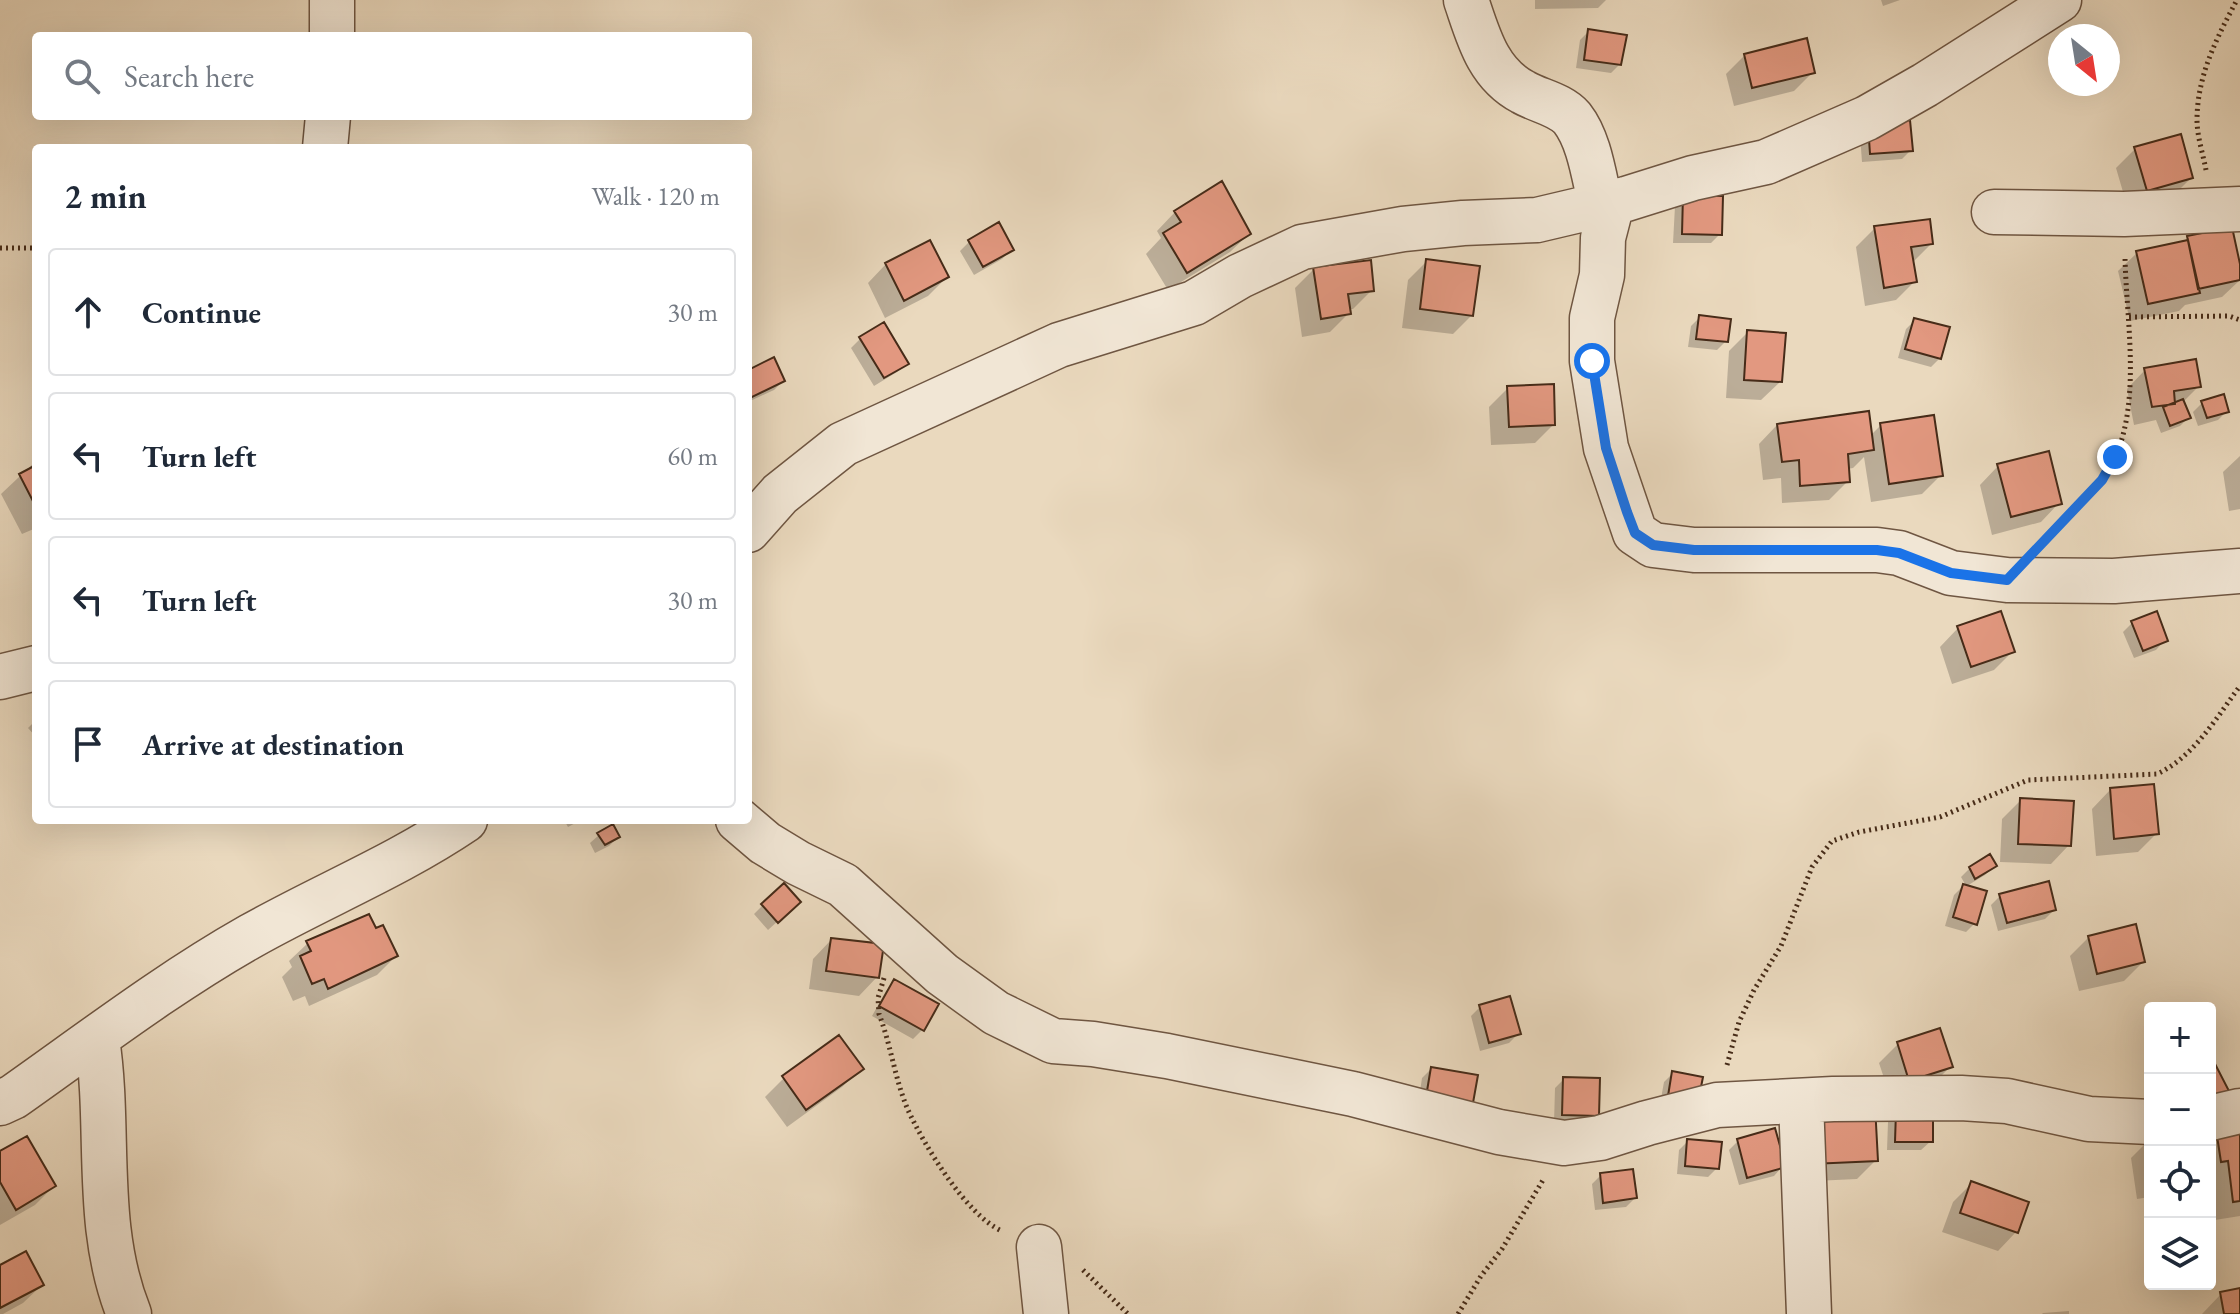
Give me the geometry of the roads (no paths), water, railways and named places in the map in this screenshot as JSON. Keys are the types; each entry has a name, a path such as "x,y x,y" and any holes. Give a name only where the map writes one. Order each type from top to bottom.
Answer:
{"street":[{"path":"332,0 332,32"},
{"path":"1466,0 1489,61 1505,80 1523,93 1551,104 1570,116 1585,145 1606,204 1602,275 1592,318 1592,361 1606,448 1635,533 1653,545 1694,550 1877,550 1899,553 1951,573 2007,580 2114,581 2240,571"},
{"path":"752,526 780,494 843,444 1059,345 1194,303 1240,276 1302,247 1403,229 1537,220 1606,204 1693,178 1766,162 1867,118 2059,0"},
{"path":"325,144 328,120"},
{"path":"1994,212 2124,214 2227,210"},
{"path":"0,677 32,669"},
{"path":"0,1103 250,937 427,846 459,824"},
{"path":"743,824 776,850 843,885 942,974 996,1013 1053,1041 1167,1056 1353,1094 1486,1129 1564,1143 1600,1138 1717,1105 1801,1101 1992,1100 2089,1119 2144,1122"},
{"path":"97,1039 103,1077 102,1141 111,1249 118,1288 129,1314"},
{"path":"1801,1101 1809,1314"},
{"path":"2216,1117 2240,1111"},
{"path":"1039,1247 1046,1314"}]}
